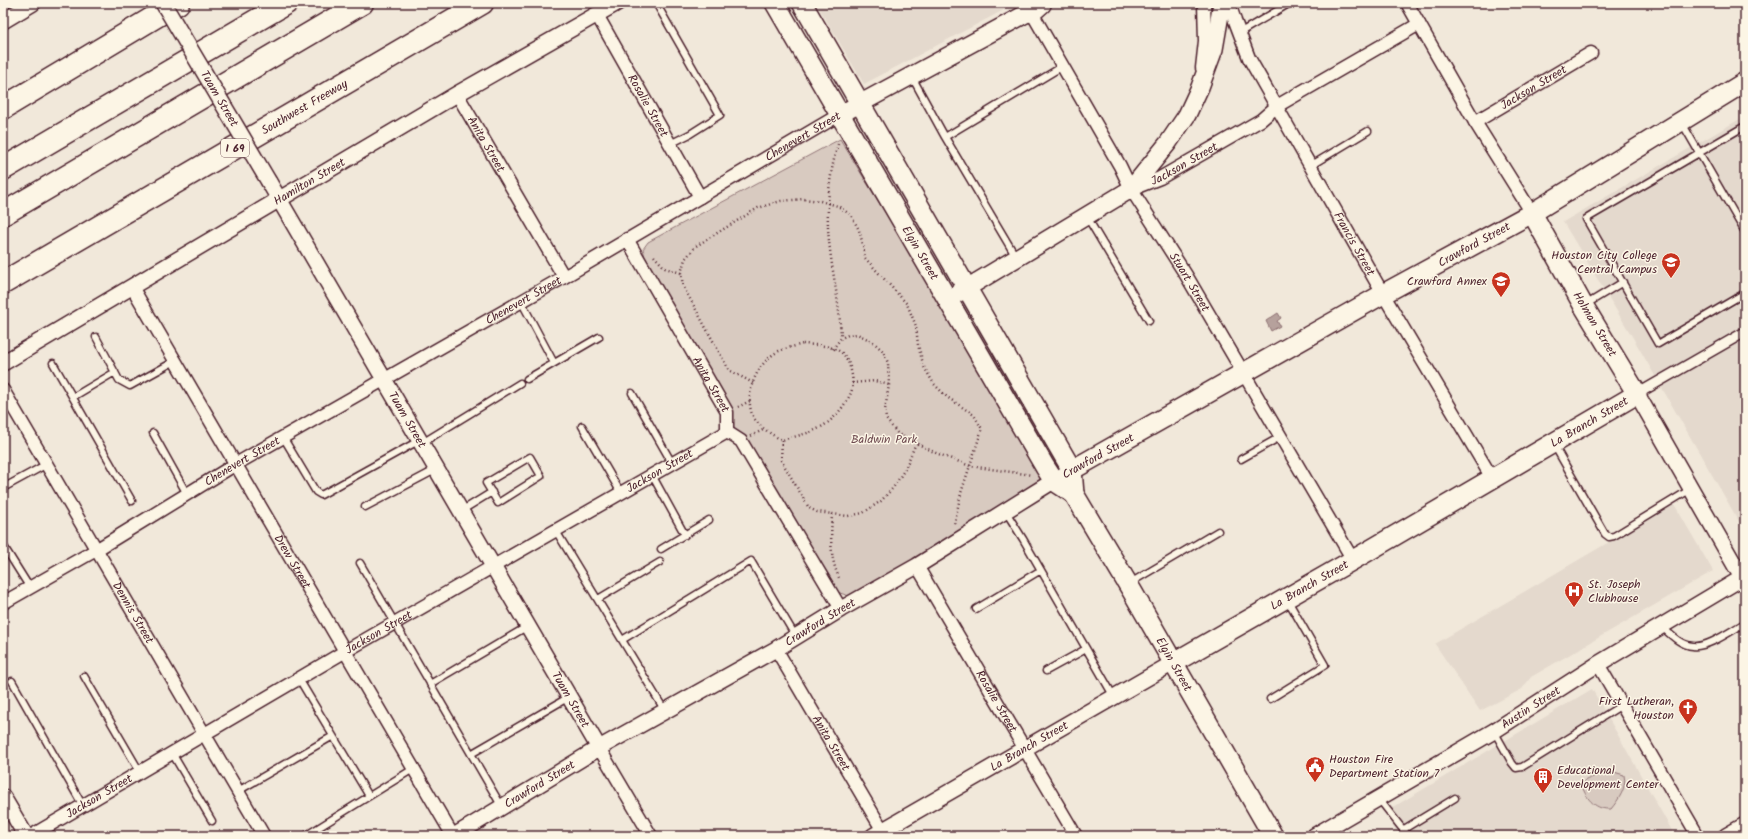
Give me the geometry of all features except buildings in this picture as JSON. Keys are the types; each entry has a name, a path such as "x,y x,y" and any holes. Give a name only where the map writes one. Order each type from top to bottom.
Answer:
{"highway":[{"path":"3,108 178,3"},
{"path":"3,169 286,3"},
{"path":"3,214 362,3"},
{"name":"Southwest Freeway","path":"3,283 482,3"}],"main road":[{"name":"Elgin Street","path":"775,3 947,300 1054,480 1074,494 1128,584 1272,836"},
{"name":"Elgin Street","path":"802,3 1072,470 1074,494"},
{"path":"1131,189 1168,143 1187,115 1200,87 1214,49 1222,3"},
{"name":"Chenevert Street","path":"839,115 1036,5"},
{"name":"Crawford Street","path":"1072,470 1383,294 1532,213 1745,82"},
{"name":"Jackson Street","path":"947,300 1131,189"},
{"name":"Holman Street","path":"1532,213 1583,305 1637,394"},
{"name":"La Branch Street","path":"1173,663 1637,394"}],"street":[{"path":"3,21 33,3"},
{"name":"Tuam Street","path":"163,3 651,836"},
{"name":"Hamilton Street","path":"3,363 457,94 617,3"},
{"path":"1200,87 1205,41 1204,3"},
{"name":"Francis Street","path":"1229,3 1249,58 1383,294 1492,478"},
{"name":"Holman Street","path":"1407,3 1475,122 1532,213"},
{"name":"Stuart Street","path":"1036,5 1063,66 1120,166 1131,189 1186,275 1353,560"},
{"name":"Rosalie Street","path":"597,15 700,197"},
{"name":"Jackson Street","path":"1131,189 1160,178 1261,120 1277,106 1419,24"},
{"name":"Jackson Street","path":"1475,122 1591,52"},
{"name":"Anita Street","path":"457,94 564,277"},
{"name":"Chenevert Street","path":"3,603 96,550 236,464 564,277 839,115"},
{"name":"Anita Street","path":"627,240 727,412 728,432"},
{"name":"Drew Street","path":"132,287 344,652 453,836"},
{"name":"La Branch Street","path":"1637,394 1745,332"},
{"name":"Dennis Street","path":"3,390 264,836"},
{"name":"Holman Street","path":"1637,394 1744,579"},
{"path":"728,432 741,441 841,609"},
{"name":"Jackson Street","path":"31,836 344,652 728,432"},
{"name":"Crawford Street","path":"453,836 599,748 776,649 841,609 917,566 1072,470"},
{"name":"Rosalie Street","path":"917,566 1076,836"},
{"name":"Austin Street","path":"1314,836 1494,731 1598,664 1661,626 1744,579"},
{"name":"Anita Street","path":"776,649 881,834"},
{"name":"La Branch Street","path":"881,834 1173,663"},
{"path":"1598,664 1698,836"},
{"path":"3,797 26,836"}],"lane":[{"path":"656,3 720,115 690,134 670,144"},
{"path":"1239,33 1290,3"},
{"path":"945,137 1063,66"},
{"path":"911,76 945,137 1017,258"},
{"path":"1682,121 1745,232"},
{"path":"1745,126 1586,219 1658,344 1745,293"},
{"path":"1310,166 1368,131"},
{"path":"1087,216 1149,321"},
{"path":"1583,305 1623,282"},
{"path":"521,301 554,363"},
{"path":"96,337 119,380 130,386 176,361"},
{"path":"527,379 599,338"},
{"path":"53,363 132,501"},
{"path":"72,397 115,372"},
{"path":"283,437 316,492 321,495 420,442 520,383"},
{"path":"632,392 672,463"},
{"path":"582,426 621,493"},
{"path":"153,433 187,494"},
{"path":"1241,459 1280,437"},
{"path":"1553,443 1605,534 1609,537 1614,536 1691,489"},
{"path":"530,457 541,476 498,502 492,492 486,483 530,457"},
{"path":"3,488 47,464"},
{"path":"365,507 436,469"},
{"path":"652,475 685,535"},
{"path":"461,511 492,492"},
{"path":"1005,511 1041,570 1114,697"},
{"path":"661,550 709,520"},
{"path":"556,530 665,711"},
{"path":"1128,584 1218,531"},
{"path":"3,545 30,588"},
{"path":"622,640 751,561 796,637"},
{"path":"598,599 660,562"},
{"path":"360,563 502,807"},
{"path":"976,609 1041,570"},
{"path":"1270,699 1325,665 1286,598"},
{"path":"1661,626 1676,639 1693,646 1711,642 1745,623"},
{"path":"430,684 528,626"},
{"path":"1046,671 1086,649"},
{"path":"84,676 140,772"},
{"path":"299,679 369,796"},
{"path":"12,681 83,806"},
{"path":"471,754 569,697"},
{"path":"1494,731 1512,763 1516,768 1522,767 1622,705"},
{"path":"238,791 333,736"},
{"path":"172,753 212,821"},
{"path":"305,836 413,769"},
{"path":"1404,829 1455,798"},
{"path":"1378,799 1404,829 1408,836"}],"path":[{"path":"840,139 830,177 828,228 841,314 841,338"},
{"path":"753,383 729,370 683,286 681,273 685,259 696,246 758,208 781,201 804,199 838,206 851,216 859,230 865,258 872,268 907,304 916,326 918,345 924,368 934,384 947,396 974,415 982,429 961,493 954,526"},
{"path":"635,253 651,252 656,261 665,268 681,273"},
{"path":"833,349 841,338 848,334 857,334 872,341 884,351 888,363 888,385 885,410 886,419 898,434 936,453 970,466 1034,476"},
{"path":"803,344 827,346 833,349 843,354 852,372 851,392 839,411 826,424 806,434 782,440 760,426 753,415 750,401 753,383 757,373 767,360 779,351 803,344"},
{"path":"852,383 875,381 888,385"},
{"path":"782,440 781,460 809,508 817,512 848,516 863,514 881,501 893,488 905,469 916,443"},
{"path":"832,514 830,549 836,571 841,582"}],"shaded area":[{"path":"816,3 1014,3 1015,4 864,84"},
{"name":"Houston City College Central Campus","path":"1745,116 1745,532 1632,336 1563,222"},
{"path":"1278,313 1281,318 1277,321 1280,326 1271,331 1266,321"},
{"name":"St. Joseph Clubhouse","path":"1674,504 1713,571 1531,677 1522,689 1480,711 1435,644"},
{"path":"1592,689 1675,836 1399,836 1385,812"}],"green space":[{"name":"Baldwin Park","path":"840,139 1047,477 913,561 849,596 840,593 834,588 750,443 735,431 733,416 728,404 645,257 643,249 648,242"},
{"path":"1614,772 1624,775 1625,780 1623,789 1611,809 1601,808 1589,800 1582,786 1584,781 1588,779"}],"place":[{"name":"Houston City College Central Campus","path":"1671,279"},
{"name":"Crawford Annex","path":"1501,298"},
{"name":"St. Joseph Clubhouse","path":"1574,608"},
{"name":"First Lutheran, Houston","path":"1688,725"},
{"name":"Houston Fire Department Station 7","path":"1315,783"},
{"name":"Educational Development Center","path":"1543,794"}]}
